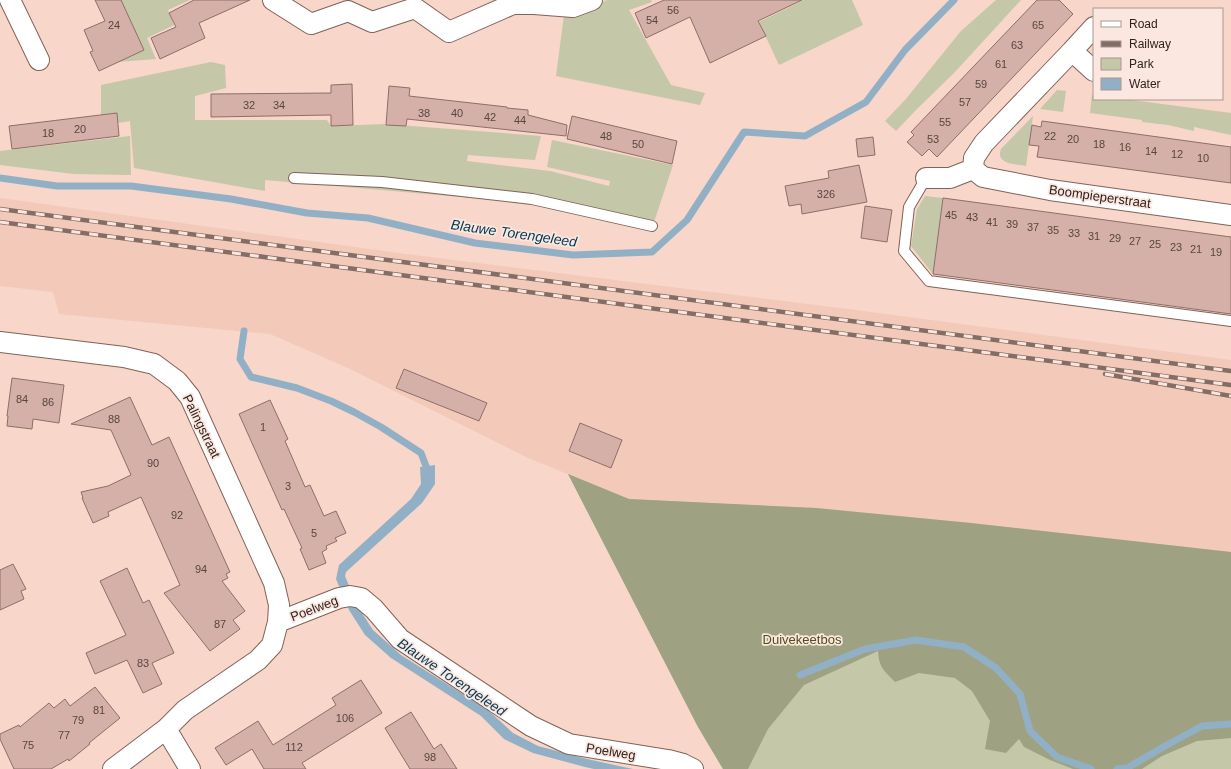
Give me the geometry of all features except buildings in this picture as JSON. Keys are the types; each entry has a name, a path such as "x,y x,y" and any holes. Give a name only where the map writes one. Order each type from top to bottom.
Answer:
{"street":[{"path":"10,0 39,60"},
{"path":"273,0 311,24 348,11 372,22 415,8 449,32 513,4 534,4 573,8 592,0"},
{"path":"926,178 950,178 973,169 974,158 984,143 1093,28"},
{"path":"1072,51 1093,70"},
{"name":"Boompieperstraat","path":"973,169 983,177 1050,190 1231,215"},
{"name":"Palingstraat","path":"0,342 124,357 154,364 177,381 190,397 274,583 279,605 278,622"},
{"name":"Poelweg","path":"113,769 166,729 185,710 258,660 272,645 278,622 339,598 350,596 360,598 374,609 400,640 531,726 569,744 668,760 683,764 693,769"},
{"path":"166,729 190,769"}],"lane":[{"path":"294,178 382,182 532,199 652,226"},
{"path":"926,178 909,207 904,251 929,281 1231,321"}],"shaded area":[{"path":"0,198 406,254 856,310 1231,360 1231,552 971,523 816,508 629,499 528,458 348,368 270,334 59,314 53,292 0,286"}],"green space":[{"path":"119,0 190,0 168,10 174,25 147,38 156,59 117,62"},
{"path":"607,0 651,0 652,2 629,10 671,85 705,93 700,105 556,76 564,15 570,15"},
{"path":"804,0 852,0 863,25 779,65 759,22"},
{"path":"996,0 1021,0 954,73 896,131 885,121 905,100 961,31"},
{"path":"211,62 225,65 226,88 195,96 195,120 327,120 331,126 385,124 541,136 535,160 468,155 467,161 550,171 609,186 610,181 547,167 552,140 673,165 652,228 531,203 265,180 265,191 134,168 130,121 118,123 117,113 101,115 101,85"},
{"path":"1057,90 1066,91 1063,112 1040,109"},
{"path":"1093,95 1093,100 1132,100 1231,113 1231,135 1194,127 1194,131 1168,125 1142,122 1142,120 1090,113"},
{"path":"1033,116 1026,166 1004,161 1000,154 1001,149"},
{"path":"130,136 131,175 74,174 0,165 0,151"},
{"path":"925,196 943,198 933,274 911,246 917,209"},
{"name":"Duivekeetbos","path":"568,474 629,499 816,508 971,523 1231,552 1231,769 723,769 698,727"},
{"name":"Duivekeetbos","path":"568,474 629,499 816,508 971,523 1231,552 1231,738 1197,741 1162,756 1142,769 1073,769 1050,760 1024,747 1019,739 1006,753 985,749 990,721 972,691 955,678 919,673 895,682 881,665 878,651 804,685 768,729 748,769 723,769 698,727"}],"water":[{"path":"435,465 435,484 422,503 346,572 345,576 358,607 373,630 401,655 488,710 513,733 538,746 633,769 594,769 585,767 533,753 504,739 481,716 391,658 365,635 349,610 336,579 339,565 411,499 421,484 420,467"}],"waterway":[{"name":"Blauwe Torengeleed","path":"0,178 57,186 131,186 231,199 307,213 368,218 475,243 573,255 652,252 687,220 744,132 805,136 866,102 905,50 954,0"},
{"name":"Blauwe Torengeleed","path":"244,331 240,359 251,377 297,388 331,401 354,412 381,427 421,453 429,474"},
{"path":"800,675 865,649 916,640 964,647 996,668 1020,694 1030,731 1057,757 1091,769"},
{"path":"1117,769 1127,768 1202,726 1231,724"}],"railway":[{"path":"0,209 1231,371"},
{"path":"0,222 1231,385"},
{"path":"1105,374 1231,396"}]}
